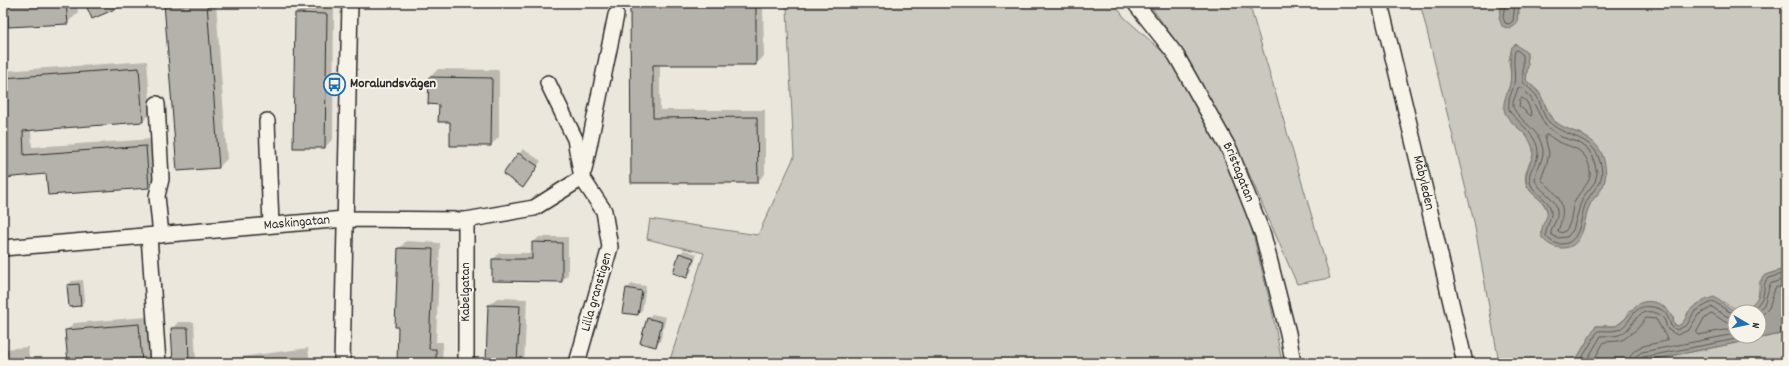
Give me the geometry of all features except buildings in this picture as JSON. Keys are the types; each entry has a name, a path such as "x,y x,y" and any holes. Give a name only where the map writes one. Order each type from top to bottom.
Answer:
{"street":[{"path":"342,363 350,3"},
{"name":"Bristagatan","path":"1135,3 1176,55 1230,150 1263,235 1288,333 1293,363"},
{"name":"Måbyleden","path":"1380,3 1465,363"},
{"path":"582,178 616,15"},
{"path":"548,83 575,139 582,178"},
{"path":"157,104 161,179 157,196 155,235 158,363"},
{"path":"267,121 271,225"},
{"name":"Maskingatan","path":"3,248 345,219 466,220 534,208 582,178"},
{"name":"Lilla granstigen","path":"577,363 610,247 604,211 582,178"},
{"name":"Kabelgatan","path":"466,220 466,363"}],"shaded area":[{"path":"783,3 1114,3 1124,17 1175,63 1239,179 1272,310 1282,363 669,363 704,253 647,239 650,219 758,235 794,157 787,9"},
{"path":"1148,3 1249,3 1330,278 1297,284 1247,169 1186,55"},
{"path":"1420,3 1502,3 1500,7 1519,14 1519,3 1786,3 1786,269 1762,278 1759,283 1757,300 1754,304 1727,304 1724,302 1694,307 1689,311 1683,322 1678,326 1674,324 1673,316 1630,310 1626,318 1616,326 1596,326 1574,363 1499,363 1474,222","holes":["1512,47 1527,73 1526,80 1539,92 1552,119 1565,129 1582,134 1601,153 1606,174 1598,194 1592,200 1588,208 1582,233 1544,223 1548,216 1544,205 1528,188 1526,183 1526,172 1533,155 1533,148 1527,136 1506,114 1507,92 1511,77 1509,60"]},
{"path":"1786,333 1786,363 1636,363 1731,344 1767,344 1767,337"}],"water":[{"path":"1502,3 1519,3 1517,24 1510,29 1502,26 1499,18"},
{"path":"1516,44 1527,53 1528,65 1526,80 1539,93 1553,120 1593,142 1598,147 1604,159 1606,175 1604,185 1590,205 1581,234 1574,244 1569,247 1555,247 1548,244 1542,238 1542,230 1547,209 1529,188 1526,180 1527,171 1533,155 1532,146 1527,136 1511,122 1505,113 1504,101 1511,79 1511,52 1512,47"},
{"path":"1786,269 1786,333 1767,337 1767,304 1752,304 1759,295 1763,277"},
{"path":"1714,297 1727,306 1727,344 1731,344 1636,363 1574,363 1596,326 1616,326 1626,318 1638,304 1650,302 1661,305 1670,313 1674,324 1678,326 1684,322 1689,311 1693,307"}],"place":[{"name":"Moralundsvägen","path":"335,84"}]}
